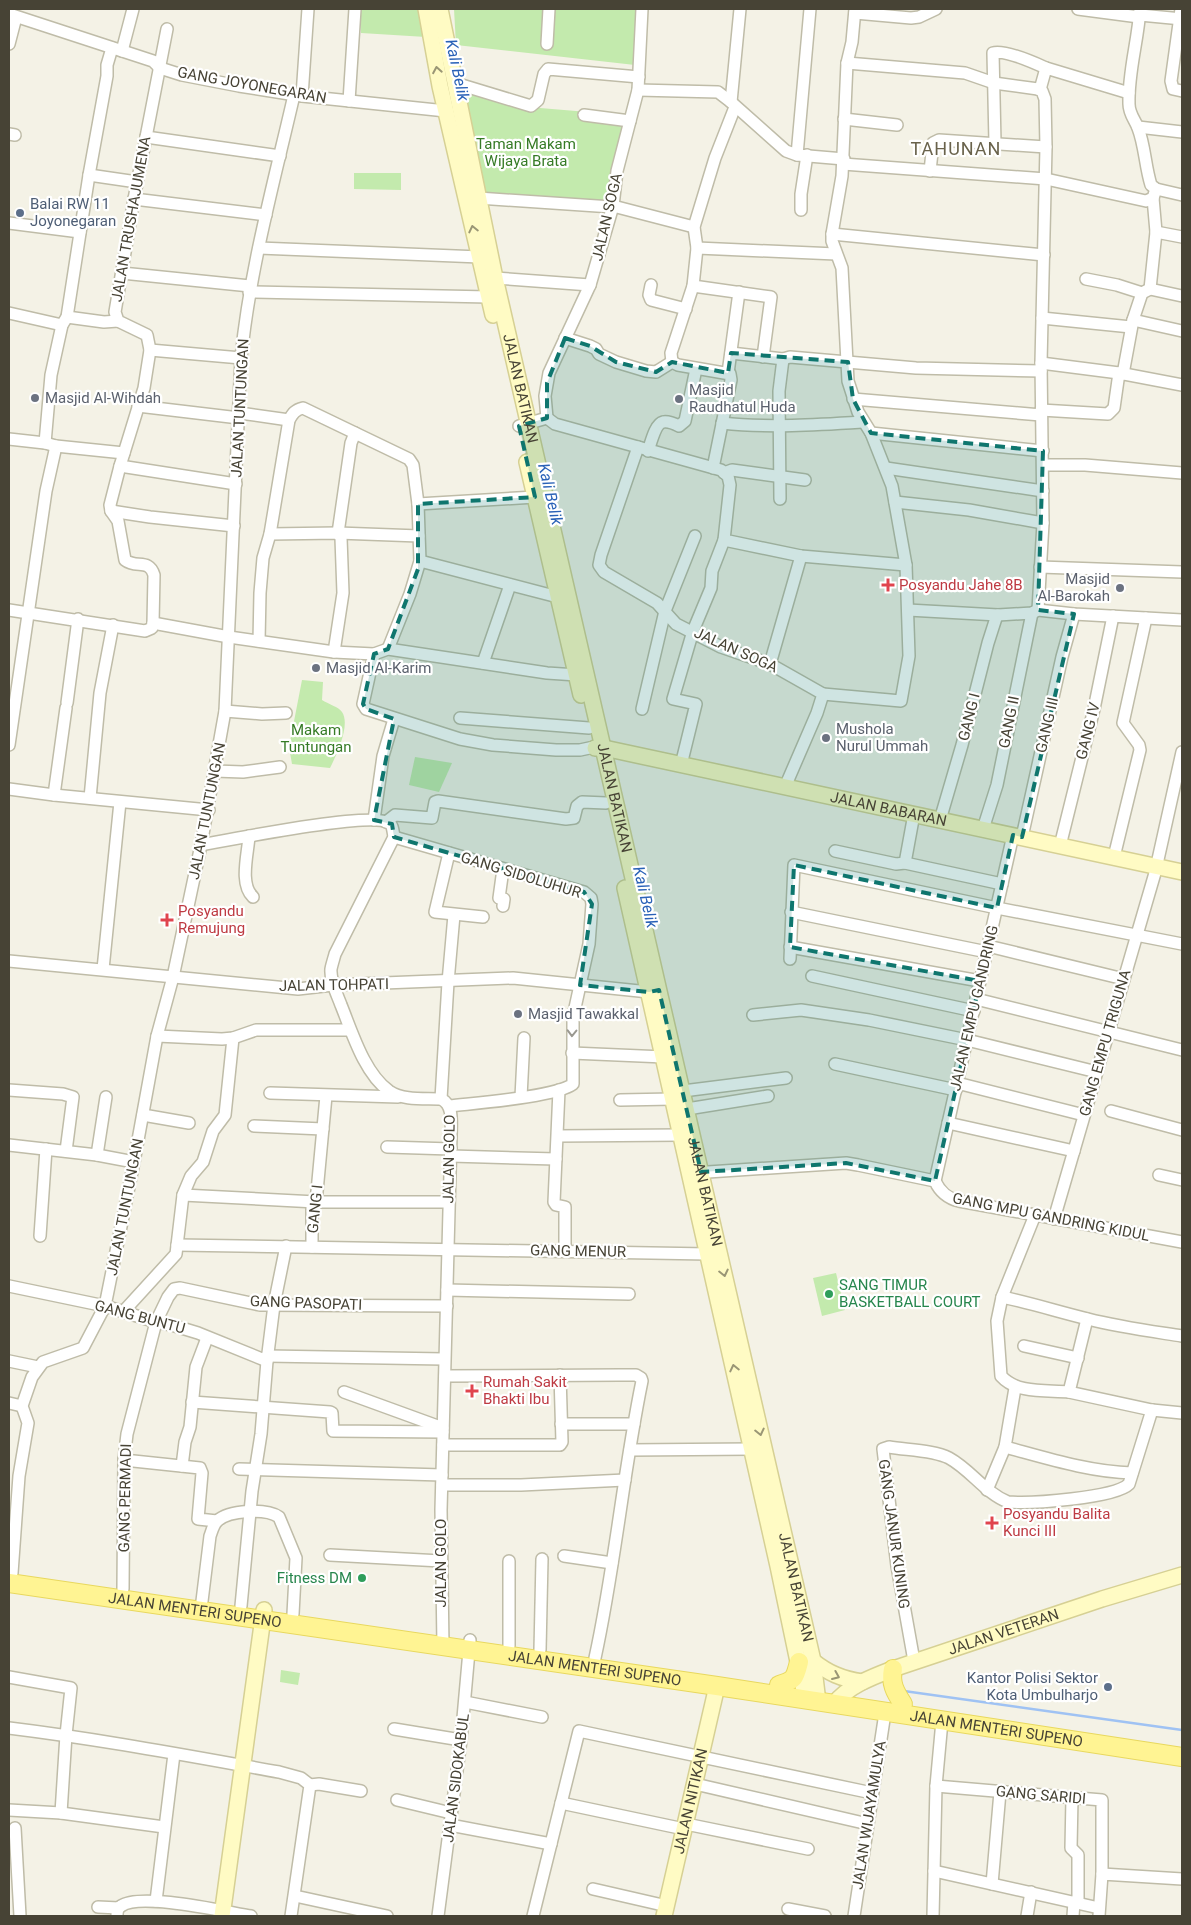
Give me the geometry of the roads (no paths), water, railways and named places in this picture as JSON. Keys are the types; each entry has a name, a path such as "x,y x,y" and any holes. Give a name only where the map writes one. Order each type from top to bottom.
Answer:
{"main road":[{"name":"JALAN BATIKAN","path":"426,9 446,111 460,139 478,198 489,297 524,425 535,497 558,597 571,628 577,675 589,728 599,748 606,803 654,991 664,1057 678,1095 687,1109 708,1254 734,1344 752,1449 768,1492"},
{"name":"JALAN BATIKAN","path":"440,9 455,83 460,139 485,256 495,278 524,425 678,1095 681,1135 695,1173 806,1662 820,1697"},
{"name":"JALAN BABARAN","path":"599,748 1182,872"},
{"name":"JALAN VETERAN","path":"820,1697 914,1661 1102,1599 1182,1575"},
{"name":"JALAN MENTERI SUPENO","path":"10,1576 123,1589 241,1606 263,1615 293,1614 442,1641"},
{"name":"JALAN MENTERI SUPENO","path":"10,1576 470,1645 717,1686 903,1704 1107,1739 1182,1757"},
{"path":"223,1914 263,1615"},
{"name":"JALAN MENTERI SUPENO","path":"470,1645 509,1646 540,1650 779,1685 885,1713 942,1721 1107,1739 1182,1744"},
{"path":"779,1685 791,1681 806,1662 844,1679 862,1682"},
{"path":"893,1669 892,1682 896,1694 903,1704"},
{"name":"JALAN NITIKAN","path":"666,1911 717,1686"}],"street":[{"path":"9,745 46,491 51,445 51,375 65,321 89,175 108,76 107,66 117,49 133,9"},
{"name":"JALAN TUNTUNGAN","path":"38,1367 43,1362 83,1348 105,1306 157,1036 173,977 208,810 225,711 240,415 241,358 249,289 280,156 298,96 308,9"},
{"path":"349,101 355,9"},
{"path":"547,44 549,9"},
{"name":"JALAN SOGA","path":"547,418 545,396 549,373 590,285 612,206 617,171 638,90 642,9"},
{"path":"672,362 671,353 693,286 697,248 694,227 733,104 740,9"},
{"path":"801,210 810,9"},
{"path":"785,787 817,713 823,694 901,700 908,656 906,565 895,502 886,468 871,434 862,422 848,382 842,268 836,254 832,234 840,198 847,63 852,42 855,11 911,18 927,14 936,9"},
{"path":"1078,9 1181,15 1170,81 1174,89 1182,91"},
{"path":"853,399 1041,413 1108,414 1114,408 1132,324 1146,291 1156,232 1155,193 1150,182 1138,127 1132,118 1130,110 1129,93 1133,53 1140,14"},
{"path":"9,44 12,15"},
{"name":"GANG JOYONEGARAN","path":"12,15 153,61 160,68 182,75 298,96 446,111"},
{"name":"JALAN TRUSHAJUMENA","path":"150,350 147,335 118,321 115,312 137,182 167,29"},
{"path":"995,143 992,63 994,52 1031,61 1046,68 1129,93"},
{"path":"847,63 964,73 994,83 1038,89 1041,86 1046,68"},
{"path":"455,83 531,106 538,100 544,74 548,69 639,77"},
{"name":"GANG II","path":"984,829 997,785 1035,612 1040,567 1043,523 1041,367 1046,147 1045,98 1042,91 1038,89"},
{"path":"638,90 718,92 781,148 802,155 930,171 1046,178 1146,201 1155,193 1182,195"},
{"path":"584,115 630,121"},
{"path":"844,119 897,124"},
{"path":"1138,127 1182,132"},
{"path":"146,137 280,156"},
{"path":"930,171 933,143 944,139 1046,147"},
{"path":"89,175 137,182"},
{"path":"478,198 612,206 694,227"},
{"path":"134,199 266,215"},
{"path":"9,223 80,232"},
{"path":"1156,232 1182,237"},
{"path":"832,234 1044,255"},
{"path":"259,248 485,256"},
{"path":"697,248 836,254"},
{"path":"122,273 249,289 489,297"},
{"path":"495,278 590,285"},
{"path":"1086,279 1182,296"},
{"path":"651,285 649,295 651,300 686,309"},
{"path":"693,286 771,297 763,357"},
{"path":"713,468 731,380 728,373 739,292"},
{"path":"9,312 65,321 118,321"},
{"path":"1042,318 1132,324 1182,331"},
{"path":"565,338 590,346 600,354 616,362 646,371 656,372 672,362"},
{"path":"150,627 154,576 152,569 147,565 128,563 125,560 118,522 111,511 111,498 144,388 150,350 241,358"},
{"path":"731,353 783,359 790,357 916,368 1041,367 1121,373 1182,385"},
{"path":"780,499 779,391 783,359"},
{"path":"672,362 696,369 728,373"},
{"path":"643,449 661,422 679,426 685,421 696,369"},
{"path":"138,406 289,420"},
{"path":"260,641 260,593 263,558 270,534 289,420 293,413 303,408 409,459 413,465 418,504 420,561 410,594 388,649"},
{"path":"524,425 547,418 555,424 713,468 728,476 730,485 724,540 712,571 711,588 693,631 673,699 696,704 681,765"},
{"path":"722,423 747,426 862,422"},
{"path":"334,652 343,593 341,538 338,533 351,443 355,433"},
{"path":"871,434 1042,451"},
{"path":"9,439 124,453"},
{"name":"JALAN SOGA","path":"643,449 600,555 599,565 604,572 657,603 676,624 693,631 721,647 770,664 823,694"},
{"path":"1043,464 1182,473"},
{"path":"120,466 236,484"},
{"path":"886,468 1043,491"},
{"path":"724,473 732,470 805,480"},
{"path":"418,504 535,497"},
{"path":"895,502 969,510 1043,523"},
{"path":"111,511 234,526"},
{"path":"270,534 338,533 419,536"},
{"path":"642,709 665,611 695,536"},
{"path":"724,540 801,556 906,565"},
{"path":"770,664 801,556"},
{"path":"420,561 558,597"},
{"path":"1040,567 1182,572"},
{"path":"483,663 510,585"},
{"path":"9,610 113,625 150,627 334,652 374,654 388,649 547,673 577,675"},
{"path":"908,610 998,615 1035,612 1182,620"},
{"name":"GANG III","path":"1018,836 1074,614"},
{"name":"GANG I","path":"940,820 962,745 988,643 998,615"},
{"name":"GANG IV","path":"1060,846 1094,709 1113,616"},
{"path":"1114,857 1140,750 1139,745 1123,723 1146,618"},
{"path":"54,795 78,619"},
{"path":"90,798 100,693 113,625"},
{"path":"374,654 364,707 394,719 460,739 493,745 564,750 599,748"},
{"path":"225,711 262,714 286,713"},
{"path":"460,718 589,728"},
{"path":"380,821 383,756 394,719"},
{"name":"GANG EMPU TRIGUNA","path":"1054,1219 1157,866 1182,752"},
{"path":"215,771 242,772 280,767"},
{"path":"9,789 208,810"},
{"path":"380,821 395,815 432,818 435,802 438,801 566,819 574,818 577,806 582,802 606,803"},
{"path":"103,969 120,802"},
{"path":"891,884 894,868 901,864 914,814"},
{"path":"201,845 288,829 359,820 380,821 392,827 394,837 335,954 331,969 334,985 350,1030 371,1071 390,1091 405,1098"},
{"path":"249,836 245,878 246,888 253,897"},
{"name":"JALAN EMPU GANDRING","path":"935,1181 1002,884 1018,836"},
{"name":"GANG SIDOLUHUR","path":"394,837 584,892 591,898 592,904 589,944 580,985"},
{"path":"835,851 1002,884"},
{"path":"449,853 436,912 483,917"},
{"path":"790,959 794,865 891,884 997,908 1182,944"},
{"path":"503,868 499,898 504,899 503,906"},
{"path":"791,912 988,949 1124,979"},
{"path":"454,915 448,982 446,1102 521,1097 559,1090 573,1084 573,1017 580,985"},
{"path":"790,947 980,981"},
{"name":"JALAN TOHPATI","path":"9,961 298,989 334,985 513,978 654,991"},
{"path":"812,976 974,1011"},
{"path":"976,999 1182,1050"},
{"path":"753,1014 801,1010 869,1020 967,1040 1097,1072"},
{"path":"157,1036 233,1038 256,1030 350,1030"},
{"path":"123,1312 176,1254 183,1195 191,1176 204,1162 213,1131 226,1115 233,1038"},
{"path":"521,1097 524,1038"},
{"path":"572,1053 664,1057"},
{"path":"834,1064 956,1086 1084,1115"},
{"path":"620,1100 678,1095 786,1078"},
{"path":"9,1090 63,1094 74,1097 66,1151"},
{"path":"559,1090 554,1202 556,1205 565,1207 565,1251"},
{"name":"JALAN GOLO","path":"270,1093 405,1098 446,1102 451,1152 444,1359 441,1561 442,1641"},
{"name":"GANG I","path":"326,1096 316,1202 312,1206 312,1247 448,1249"},
{"path":"687,1109 768,1096"},
{"path":"97,1155 106,1097"},
{"path":"1111,1111 1182,1130"},
{"path":"143,1115 189,1124"},
{"path":"948,1124 1074,1151"},
{"path":"254,1126 323,1129"},
{"path":"558,1136 681,1135"},
{"path":"9,1146 66,1151 134,1162"},
{"path":"387,1148 556,1159"},
{"path":"40,1236 46,1149"},
{"name":"GANG MPU GANDRING KIDUL","path":"695,1173 846,1163 935,1181 941,1192 955,1200 1182,1242"},
{"path":"1159,1175 1182,1180"},
{"path":"183,1195 316,1202 449,1202"},
{"path":"1035,1215 1002,1297 998,1321 999,1372 1006,1382 1015,1388 1069,1392 1152,1410 1182,1413"},
{"path":"177,1245 312,1247"},
{"path":"241,1606 250,1511 261,1434 267,1359 274,1305 286,1246"},
{"name":"GANG MENUR","path":"448,1249 708,1254"},
{"name":"GANG BUNTU","path":"9,1286 105,1306 175,1326 267,1359"},
{"name":"GANG PASOPATI","path":"156,1322 168,1296 174,1289 180,1288 260,1305 447,1306"},
{"path":"447,1290 629,1294"},
{"path":"1002,1297 1136,1330 1182,1336"},
{"path":"1069,1392 1087,1319"},
{"name":"GANG PERMADI","path":"123,1589 124,1460 127,1434 156,1322"},
{"path":"182,1466 185,1442 190,1427 196,1367 207,1338"},
{"path":"1024,1346 1078,1358"},
{"path":"267,1359 444,1359"},
{"path":"9,1361 38,1367 22,1406 28,1423 19,1476 10,1576"},
{"path":"443,1445 560,1445 562,1442 560,1375 445,1376"},
{"name":"JALAN MENTERI SUPENO","path":"560,1375 636,1375 641,1378 642,1382 595,1658"},
{"path":"987,1490 1005,1447 1015,1388"},
{"path":"344,1392 443,1430"},
{"path":"192,1402 332,1414 334,1431 443,1430"},
{"path":"9,1403 22,1406"},
{"name":"GANG JANUR KUNING","path":"914,1661 897,1566 882,1450 889,1447 944,1456 957,1464 987,1490 1004,1500 1014,1502 1082,1498 1126,1487 1130,1481 1152,1410"},
{"path":"562,1424 634,1424"},
{"path":"1005,1447 1067,1463 1122,1473 1132,1473"},
{"path":"630,1450 752,1449"},
{"path":"124,1460 202,1470 198,1519 217,1521 228,1516 250,1511 277,1515 287,1531 296,1558 293,1614"},
{"path":"239,1469 521,1485 625,1480"},
{"path":"202,1601 210,1536 217,1521"},
{"path":"330,1555 441,1561"},
{"path":"564,1556 612,1563"},
{"path":"540,1650 542,1560"},
{"path":"508,1561 509,1646"},
{"name":"JALAN SIDOKABUL","path":"438,1916 461,1740 470,1645"},
{"path":"9,1677 71,1688 61,1813"},
{"path":"465,1702 542,1717"},
{"name":"JALAN WIJAYAMULYA","path":"854,1916 885,1713"},
{"path":"933,1916 936,1786 942,1721"},
{"path":"9,1728 66,1735 242,1765 301,1778 310,1785 319,1784 360,1791"},
{"path":"394,1729 461,1740"},
{"path":"533,1916 579,1731 872,1793"},
{"path":"156,1900 174,1754"},
{"path":"695,1784 868,1824"},
{"path":"291,1916 310,1785"},
{"name":"GANG SARIDI","path":"936,1786 1102,1800 1102,1874"},
{"path":"992,1884 1000,1792"},
{"path":"1072,1798 1071,1848 1078,1855 1076,1902 1073,1916"},
{"path":"397,1800 451,1819 551,1844"},
{"path":"562,1803 808,1849"},
{"path":"9,1810 61,1813 164,1827"},
{"path":"16,1828 20,1916"},
{"path":"934,1871 1076,1902 1099,1912 1102,1874 1182,1879"},
{"path":"593,1889 666,1911"},
{"path":"1027,1916 1031,1892"},
{"path":"295,1896 387,1916"},
{"path":"98,1907 118,1912 130,1902 156,1900 223,1914 251,1916"},
{"path":"788,1909 825,1916"}],"waterway":[{"path":"904,1691 1182,1730"}],"place":[{"name":"Balai RW 11 Joyonegaran","path":"20,213"},
{"name":"Masjid Al-Wihdah","path":"35,398"},
{"name":"Masjid Raudhatul Huda","path":"679,399"},
{"name":"Posyandu Jahe 8B","path":"888,585"},
{"name":"Masjid Al-Barokah","path":"1120,588"},
{"name":"Masjid Al-Karim","path":"316,668"},
{"name":"Mushola Nurul Ummah","path":"826,738"},
{"name":"Posyandu Remujung","path":"167,920"},
{"name":"Masjid Tawakkal","path":"518,1014"},
{"name":"SANG TIMUR BASKETBALL COURT","path":"829,1294"},
{"name":"Rumah Sakit Bhakti Ibu","path":"472,1391"},
{"name":"Posyandu Balita Kunci III","path":"992,1523"},
{"name":"Fitness DM","path":"362,1578"},
{"name":"Kantor Polisi Sektor Kota Umbulharjo","path":"1108,1687"}],"district":[{"name":"TAHUNAN","path":"956,149"}],"water label":[{"name":"Kali Belik","path":"458,70"},
{"name":"Kali Belik","path":"551,494"},
{"name":"Kali Belik","path":"646,897"}],"park label":[{"name":"Taman Makam Wijaya Brata","path":"526,152"},
{"name":"Makam Tuntungan","path":"316,738"}]}
